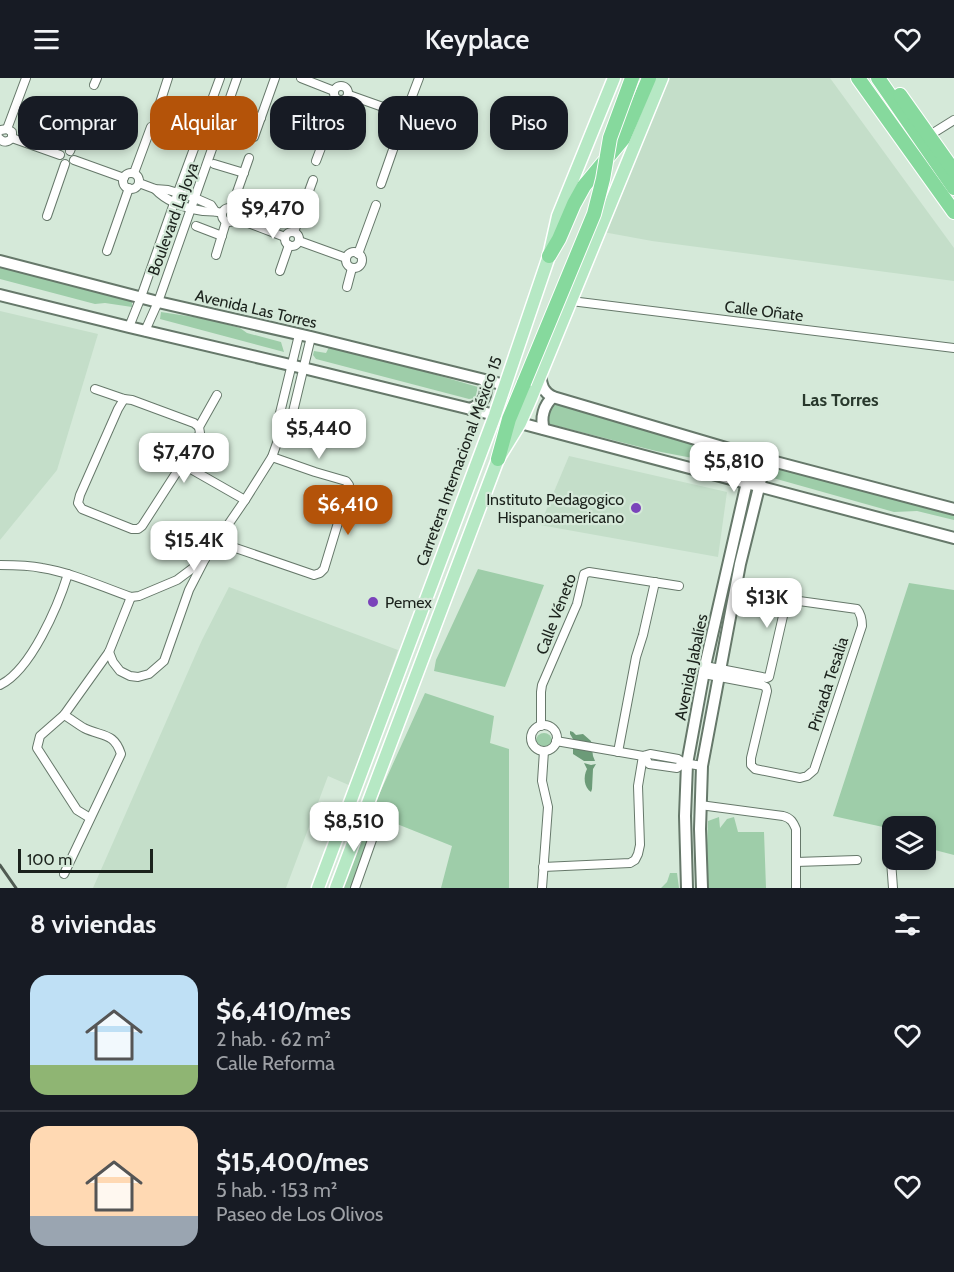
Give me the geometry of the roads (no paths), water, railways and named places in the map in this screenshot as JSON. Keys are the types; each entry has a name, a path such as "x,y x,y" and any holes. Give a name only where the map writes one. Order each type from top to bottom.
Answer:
{"highway":[{"path":"498,459 509,419 594,214 610,138 632,78"},
{"path":"858,78 954,212"},
{"path":"878,78 954,188"},
{"path":"887,78 954,171"},
{"path":"549,256 584,186 622,139 647,84"}],"main road":[{"name":"Carretera Internacional México 15","path":"318,888 495,415 549,256 558,216 614,78"},
{"path":"336,888 498,459 520,423 531,398 662,78"}],"street":[{"path":"12,138 12,132 4,130 26,78"},
{"path":"162,96 168,78"},
{"name":"Boulevard La Joya","path":"141,297 220,78"},
{"name":"Boulevard La Joya","path":"158,302 237,78"},
{"path":"258,126 275,78"},
{"path":"301,78 334,91"},
{"path":"412,96 419,78"},
{"path":"334,91 346,82 349,95 378,105"},
{"path":"334,91 335,96"},
{"path":"930,135 954,120"},
{"path":"134,173 150,130"},
{"path":"0,141 7,142 12,138"},
{"path":"12,138 60,155"},
{"path":"316,161 320,150"},
{"path":"381,184 393,150"},
{"path":"60,155 70,151 74,160"},
{"path":"60,155 65,164"},
{"path":"231,209 249,158"},
{"path":"65,164 72,163 74,160"},
{"path":"74,160 124,178"},
{"path":"47,216 65,164"},
{"path":"214,164 244,173"},
{"path":"124,178 134,173"},
{"path":"124,178 125,186 137,187 139,179 134,173"},
{"path":"280,271 290,232 294,232 313,180"},
{"path":"139,183 195,198 219,212 226,222"},
{"path":"106,251 129,188"},
{"path":"155,189 174,203 191,208 219,212 231,209 236,213 235,218 233,221 226,222"},
{"path":"358,254 376,205"},
{"path":"235,218 287,241 293,246 299,241"},
{"path":"216,255 226,222"},
{"path":"196,226 222,236"},
{"path":"294,232 298,235 299,241"},
{"path":"299,241 346,258"},
{"path":"346,258 351,253 361,257 360,265 352,268"},
{"path":"346,258 348,266 352,268"},
{"name":"Avenida Las Torres","path":"0,261 158,302 299,334 505,386"},
{"path":"347,287 352,268"},
{"path":"0,295 495,415"},
{"path":"129,327 141,297"},
{"name":"Calle Oñate","path":"571,301 954,348"},
{"path":"146,331 158,302"},
{"path":"283,426 279,422 279,417 299,334"},
{"path":"109,652 113,662 120,670 130,676 138,677 149,674 164,661 189,590 206,557 272,457 283,426 291,420 311,337"},
{"path":"540,376 543,389 553,397 753,456 954,509"},
{"path":"470,409 479,405 484,398 487,390 485,380"},
{"path":"95,389 132,400 194,423 199,427"},
{"path":"124,399 117,410 78,503 82,509 132,529 138,529 182,464 200,433 199,427 217,394"},
{"path":"544,429 542,424 544,408 553,397"},
{"path":"520,423 954,538"},
{"name":"Avenida Jabalíes","path":"687,888 685,763 753,456"},
{"path":"218,542 314,574 320,573 324,568 349,485 346,481 272,457"},
{"name":"Avenida Jabalíes","path":"702,888 700,805 702,766 740,564 766,459"},
{"path":"182,464 245,500"},
{"path":"0,565 31,566 68,574 131,597 148,593 177,580 206,557"},
{"name":"Calle Véneto","path":"541,726 542,685 577,604 584,574 589,572 655,582"},
{"path":"0,685 16,673 34,651 62,593 68,574"},
{"path":"177,580 186,582 189,590"},
{"path":"618,752 636,657 655,582 679,586"},
{"path":"90,818 77,810 37,748 38,742 40,736 64,715 109,652 131,597"},
{"name":"Privada Tesalia","path":"792,600 856,609 860,612 862,626 814,770 807,776 800,778 755,769 751,765 766,687 719,673 769,677 786,603 792,600"},
{"path":"705,670 719,673"},
{"path":"64,715 85,729 112,739 118,745 121,754 64,874"},
{"path":"545,725 553,729 556,741 553,747 544,751 533,745 531,738 534,730 545,725"},
{"path":"556,741 643,756 650,754 669,757 702,766"},
{"path":"542,888 548,807 542,781 544,751"},
{"path":"543,867 630,863 635,860 640,844 638,786 643,756"},
{"path":"700,805 788,817 793,821 796,829 796,888"},
{"path":"355,888 373,837 363,817"},
{"path":"686,830 700,829"},
{"path":"796,862 857,860"},
{"path":"892,870 893,888"}],"railway":[{"path":"0,865 16,888"}],"place":[{"name":"Instituto Pedagogico Hispanoamericano","path":"636,508"},
{"name":"Pemex","path":"373,602"}],"district":[{"name":"Las Torres","path":"840,400"}]}
